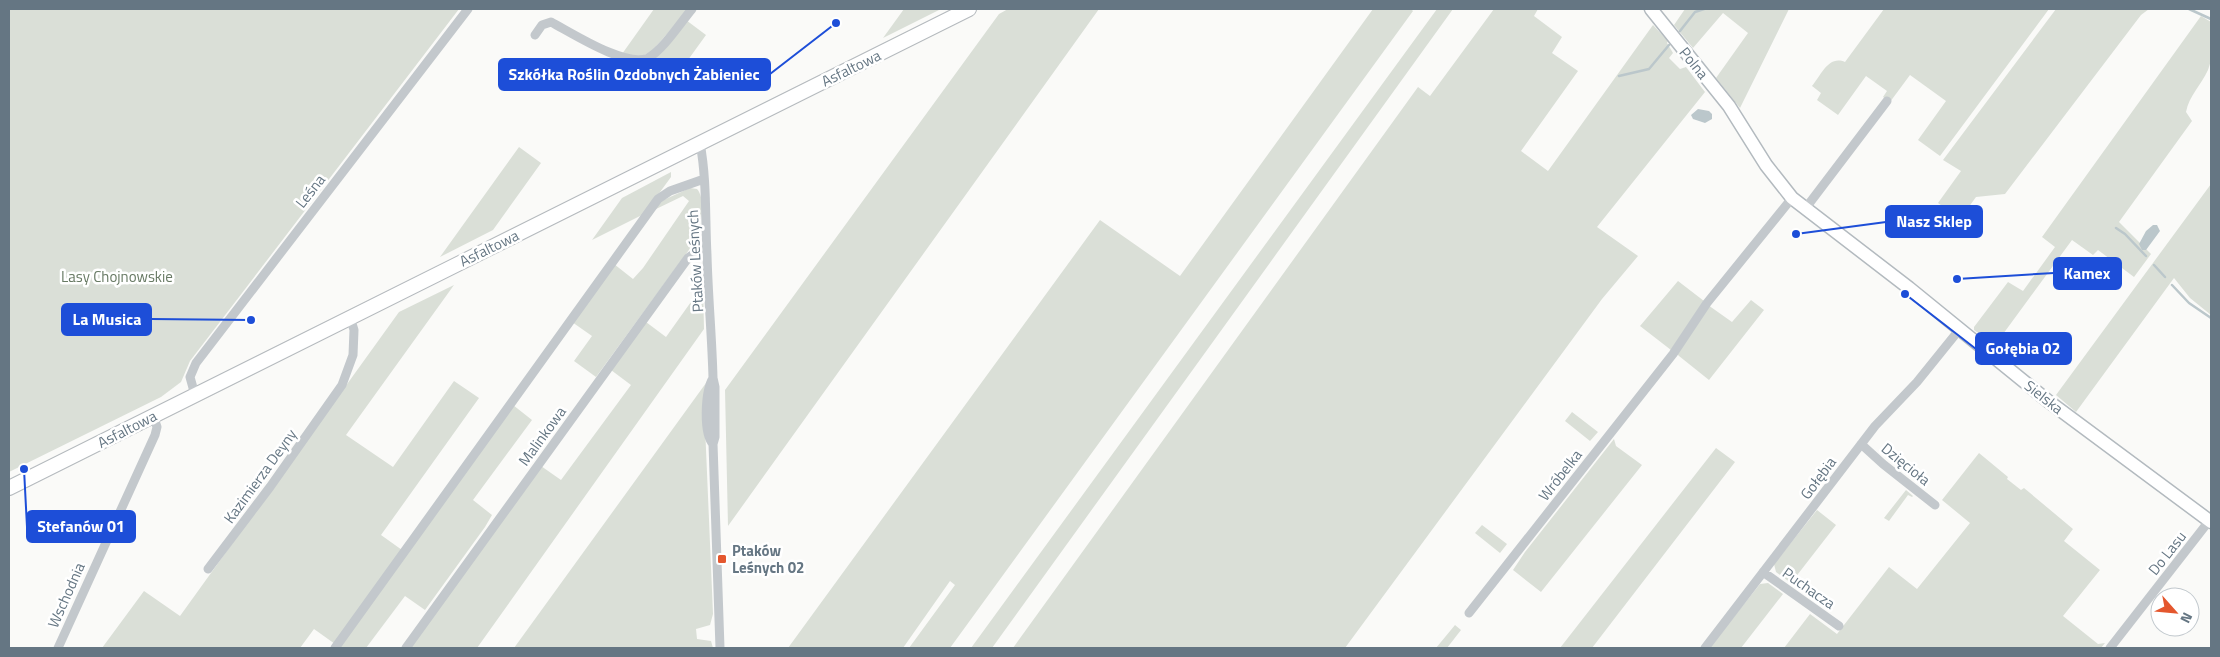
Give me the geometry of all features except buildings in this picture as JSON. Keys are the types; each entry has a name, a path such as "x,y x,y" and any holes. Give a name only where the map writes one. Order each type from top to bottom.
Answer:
{"main road":[{"name":"Asfaltowa","path":"9,488 969,9"}],"street":[{"name":"Leśna","path":"195,395 190,377 196,363 468,9"},
{"path":"535,35 542,25 551,22 621,57 640,60 654,52 692,9"},
{"name":"Polna","path":"1651,9 1736,117"},
{"path":"1805,209 1887,101"},
{"name":"Sielska","path":"1736,117 1766,165 1792,198 1909,288 2048,401 2210,522"},
{"name":"Ptaków Leśnych","path":"700,143 704,179 708,292 712,328 713,378 709,385 707,402 709,440 713,444 720,648"},
{"path":"334,648 658,199 670,190 704,179"},
{"name":"Wróbelka","path":"1469,612 1673,354 1707,303 1792,198"},
{"name":"Malinkowa","path":"406,648 688,258 706,244"},
{"name":"Kazimierza Deyny","path":"208,569 270,487 342,385 354,355 354,330 350,317"},
{"name":"Gołębia","path":"1705,648 1861,444 1888,411 1917,382 1959,330"},
{"name":"Wschodnia","path":"58,648 155,435 157,427 153,415"},
{"name":"Dzięcioła","path":"1861,444 1935,505"},
{"name":"Do Lasu","path":"2110,648 2210,522"},
{"name":"Puchacza","path":"1763,572 1839,626"}],"green space":[{"name":"Lasy Chojnowskie","path":"9,9 459,9 190,361 181,382 161,397 9,472"},
{"path":"654,9 689,9 651,52 641,56 622,54"},
{"path":"904,9 941,9 883,38"},
{"path":"1008,9 1099,9 728,526 725,390 999,14"},
{"path":"1373,9 1411,9 1413,11 950,648 909,648 955,585 950,581 903,648 788,648 1100,220 1180,276"},
{"path":"1437,9 1453,9 992,648 971,648"},
{"path":"1494,9 1538,9 1534,16 1562,37 1552,53 1578,71 1521,151 1548,171 1653,25 1668,41 1667,43 1673,53 1669,58 1680,69 1686,67 1705,92 1597,227 1638,256 1602,299 1345,648 1013,648 1418,87 1430,96"},
{"path":"1685,9 1789,9 1740,108 1716,78 1748,33 1723,13 1693,48 1674,25"},
{"path":"1884,9 2049,9 1940,156 1918,140 1946,101 1910,75 1890,102 1883,97 1887,91 1866,76 1838,115 1817,100 1821,93 1812,86 1822,72 1834,61 1845,62"},
{"path":"2056,9 2149,9 2141,15 2005,194 1976,197 1960,219 1938,203 1961,171 1943,160"},
{"path":"2201,16 2211,22 2212,52 2208,70 2192,96 2186,112 2192,121 2119,222 2151,254 2134,277 2098,250 2093,255 2072,240 1995,345 1974,330 1974,327 2008,282 2023,291 2055,247 2042,237"},
{"path":"686,20 706,35 667,89 644,72"},
{"path":"519,147 541,163 493,230 440,257"},
{"path":"671,172 671,177 644,214 592,240 622,198"},
{"path":"2211,184 2211,315 2190,298 2174,278 2076,412 2056,395"},
{"path":"690,188 697,189 702,200 700,224 694,243 596,377 574,361 592,336 572,322 614,264 633,279 643,268 689,201 683,196 654,210 659,202"},
{"path":"1678,281 1704,301 1671,350 1640,326"},
{"path":"454,285 346,435 393,467 454,381 479,398 381,535 402,550 335,644 314,629 300,648 102,648 144,591 180,616 399,312"},
{"path":"703,285 704,329 477,648 410,648 541,466 561,480 631,385 611,370 646,322 666,337"},
{"path":"1751,300 1764,310 1709,380 1677,354 1708,305 1732,322"},
{"path":"706,383 704,402 713,614 710,625 696,629 697,639 711,641 713,648 514,648"},
{"path":"513,405 532,420 473,500 492,515 485,527 425,610 405,596 366,648 338,648"},
{"path":"1572,412 1598,432 1590,441 1565,421"},
{"path":"1614,439 1616,446 1642,465 1541,592 1513,570"},
{"path":"1716,448 1735,462 1592,648 1560,648"},
{"path":"1979,453 2008,477 2007,479 2021,490 2024,488 2073,529 2064,541 2100,570 2063,616 2098,644 2105,643 2101,648 1784,648 1810,614 1837,634 1889,567 1917,589 1970,523 1942,500"},
{"path":"1906,490 1913,496 1908,495 1889,521 1884,518"},
{"path":"1817,510 1836,525 1791,583 1776,572 1774,564"},
{"path":"1482,525 1507,544 1500,553 1475,533"},
{"path":"1768,583 1783,594 1741,648 1709,648 1760,584"},
{"path":"1455,625 1461,630 1447,648 1436,648"}],"shaded area":[{"path":"1698,109 1709,111 1712,114 1712,119 1705,123 1693,119 1691,115"},
{"path":"2153,225 2157,225 2160,231 2146,250 2142,250 2139,244 2146,231"}],"waterway":[{"path":"1680,31 1695,12 1704,9"},
{"path":"2189,9 2211,19"},
{"path":"1619,76 1649,69 1669,45"},
{"path":"2116,228 2125,234 2146,256"},
{"path":"2154,265 2165,277"},
{"path":"2172,285 2189,303 2211,318"}],"place":[{"name":"Szkółka Roślin Ozdobnych Żabieniec","path":"836,23"},
{"name":"Nasz Sklep","path":"1796,234"},
{"name":"Kamex","path":"1957,279"},
{"name":"Gołębia 02","path":"1905,294"},
{"name":"La Musica","path":"251,320"},
{"name":"Stefanów 01","path":"24,469"},
{"name":"Ptaków Leśnych 02","path":"722,559"}]}
